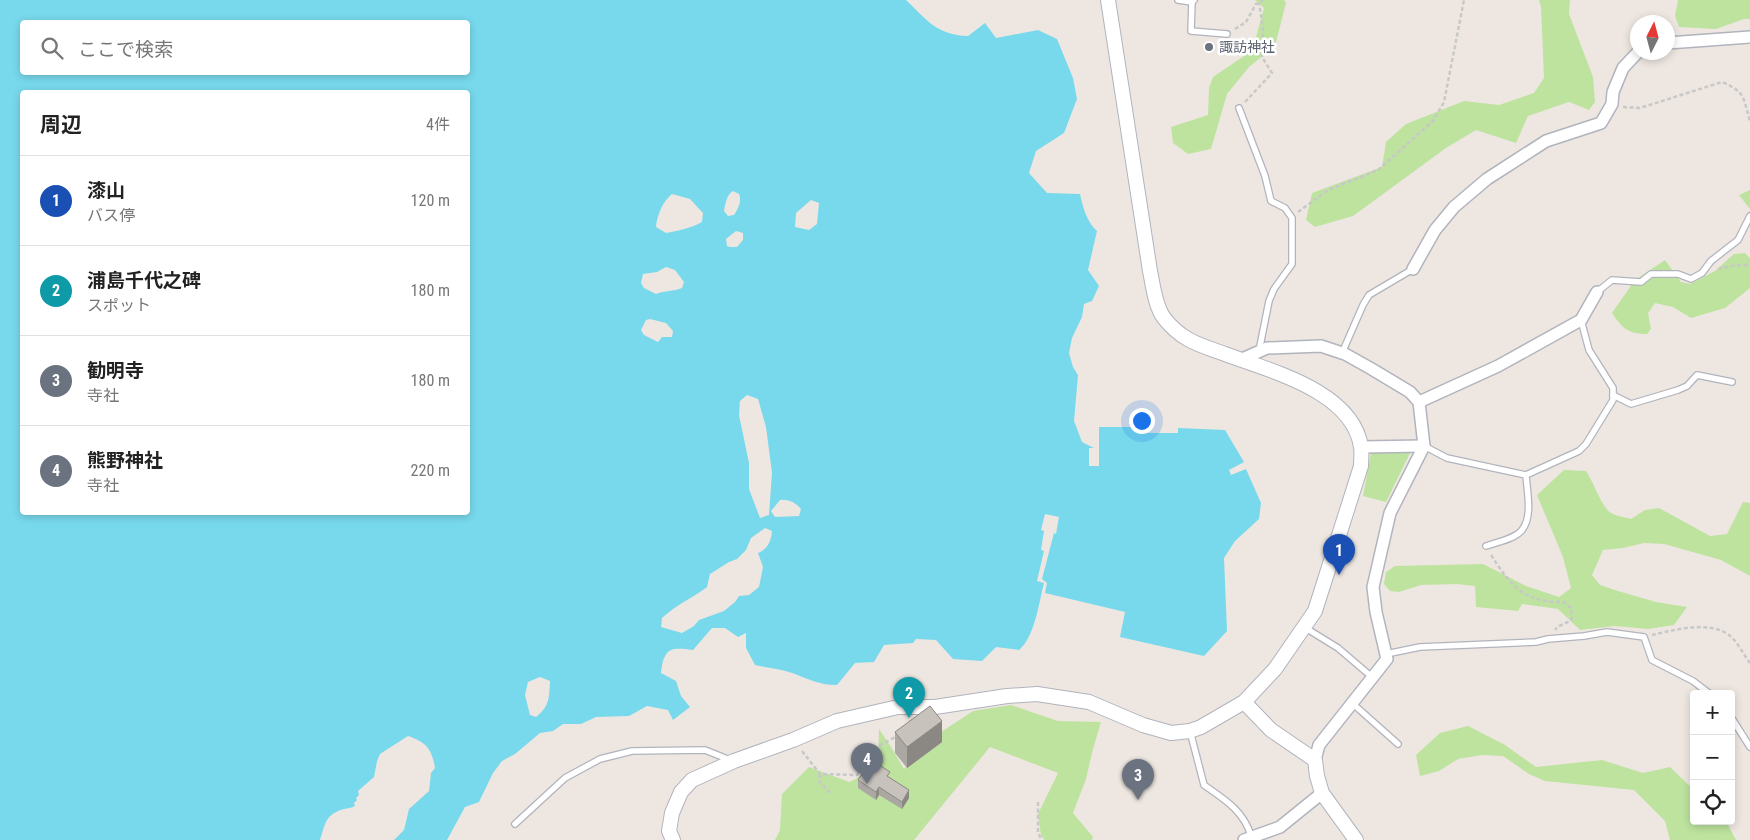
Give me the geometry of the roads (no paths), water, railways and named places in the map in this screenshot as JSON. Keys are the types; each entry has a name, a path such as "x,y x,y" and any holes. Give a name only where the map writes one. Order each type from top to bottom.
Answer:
{"street":[{"path":"673,840 670,831 672,813 681,792 692,780 838,721 898,707 935,707 1008,696 1038,694 1089,702 1143,725 1171,733 1190,731 1244,702 1275,669 1315,611 1361,466 1361,447 1356,429 1342,410 1322,394 1277,373 1191,342 1176,332 1163,316 1155,294 1150,271 1108,0"},
{"path":"1675,42 1750,37"},
{"path":"1413,269 1435,230 1454,207 1487,179 1546,142 1601,123 1612,104 1613,92 1623,68 1630,60"},
{"path":"1419,402 1498,366 1581,320 1597,292"},
{"path":"1240,360 1267,348 1321,346 1342,353 1370,368 1410,392 1419,402 1424,446 1390,513 1373,587 1376,612 1387,659 1319,746 1315,760 1322,793 1356,840"},
{"path":"1361,447 1424,446"},
{"path":"1244,702 1271,730 1315,760"},
{"path":"1248,838 1280,827 1322,793"}],"lane":[{"path":"1178,0 1193,1 1191,30 1227,34"},
{"path":"1239,108 1265,176 1271,201 1285,208 1292,218 1292,264 1274,289 1269,301 1259,351"},
{"path":"1597,292 1612,280 1641,282 1650,274 1678,274 1691,279 1702,273 1711,261 1738,240 1750,216"},
{"path":"1342,353 1362,305 1369,295 1413,269"},
{"path":"1424,446 1447,458 1526,475 1579,451 1586,444 1613,400 1613,388 1589,350 1581,320"},
{"path":"1613,395 1631,404 1687,386 1697,374 1732,382"},
{"path":"1486,546 1511,538 1522,531 1528,518 1526,475"},
{"path":"1304,627 1338,648 1372,677"},
{"path":"1386,654 1420,647 1536,642 1607,632 1644,637 1652,660 1693,681 1705,690"},
{"path":"1352,703 1398,744"},
{"path":"1735,723 1750,747"},
{"path":"1190,731 1204,785 1235,807 1249,827 1248,838"},
{"path":"515,824 566,778 600,759 632,751 705,750 725,758 729,764"}],"water":[{"path":"0,0 906,0 933,25 948,33 968,36 985,23 996,38 1038,30 1057,39 1073,78 1077,99 1064,133 1036,151 1029,173 1047,193 1080,194 1086,214 1097,231 1088,270 1099,286 1092,301 1084,304 1082,317 1072,338 1069,353 1073,367 1078,375 1074,421 1082,442 1094,448 1089,448 1089,466 1099,466 1099,427 1142,427 1143,433 1178,433 1178,428 1225,430 1244,462 1229,470 1231,475 1246,469 1261,503 1259,519 1235,541 1224,558 1227,631 1204,656 1120,637 1125,612 1045,593 1047,583 1042,579 1054,533 1056,534 1059,517 1045,514 1041,530 1044,531 1041,550 1044,551 1037,581 1044,583 1033,628 1019,650 996,647 982,661 953,659 936,640 916,639 913,643 884,645 874,662 855,663 837,685 831,685 815,682 786,671 755,665 746,648 746,633 738,637 725,628 712,628 693,650 674,649 666,654 664,658 661,673 676,681 681,696 690,707 673,720 668,710 647,706 629,716 596,717 581,724 563,724 553,731 540,733 515,754 502,761 493,773 479,802 465,807 447,840 394,840 404,830 409,809 429,791 431,773 435,768 427,747 408,736 380,754 374,777 358,791 359,795 354,803 355,806 338,811 329,817 320,840 0,840","holes":["731,192 739,194 740,202 734,215 728,216 724,211","672,194 690,199 703,213 702,222 689,228 666,233 656,227 663,204","811,200 819,203 817,224 809,230 795,227 796,213","736,231 743,233 743,240 737,247 727,246 726,239","666,267 675,270 684,282 682,288 656,294 644,288 641,283 643,274 657,272","650,319 666,323 673,331 672,337 662,337 658,342 644,335 641,330 646,320","780,500 795,503 801,509 799,516 775,517 771,511","765,528 772,531 768,544 758,553 763,567 759,587 749,595 739,596 724,611 699,620 694,626 682,633 661,627 662,618 707,587 710,574 737,559 746,550 751,538","540,677 550,681 549,697 546,705 536,717 530,715 525,695 528,682"]}],"place":[{"name":"諏訪神社","path":"1209,47"},
{"name":"漆山","path":"1339,575"},
{"name":"浦島千代之碑","path":"909,718"},
{"name":"熊野神社","path":"867,784"},
{"name":"勧明寺","path":"1138,800"}]}
